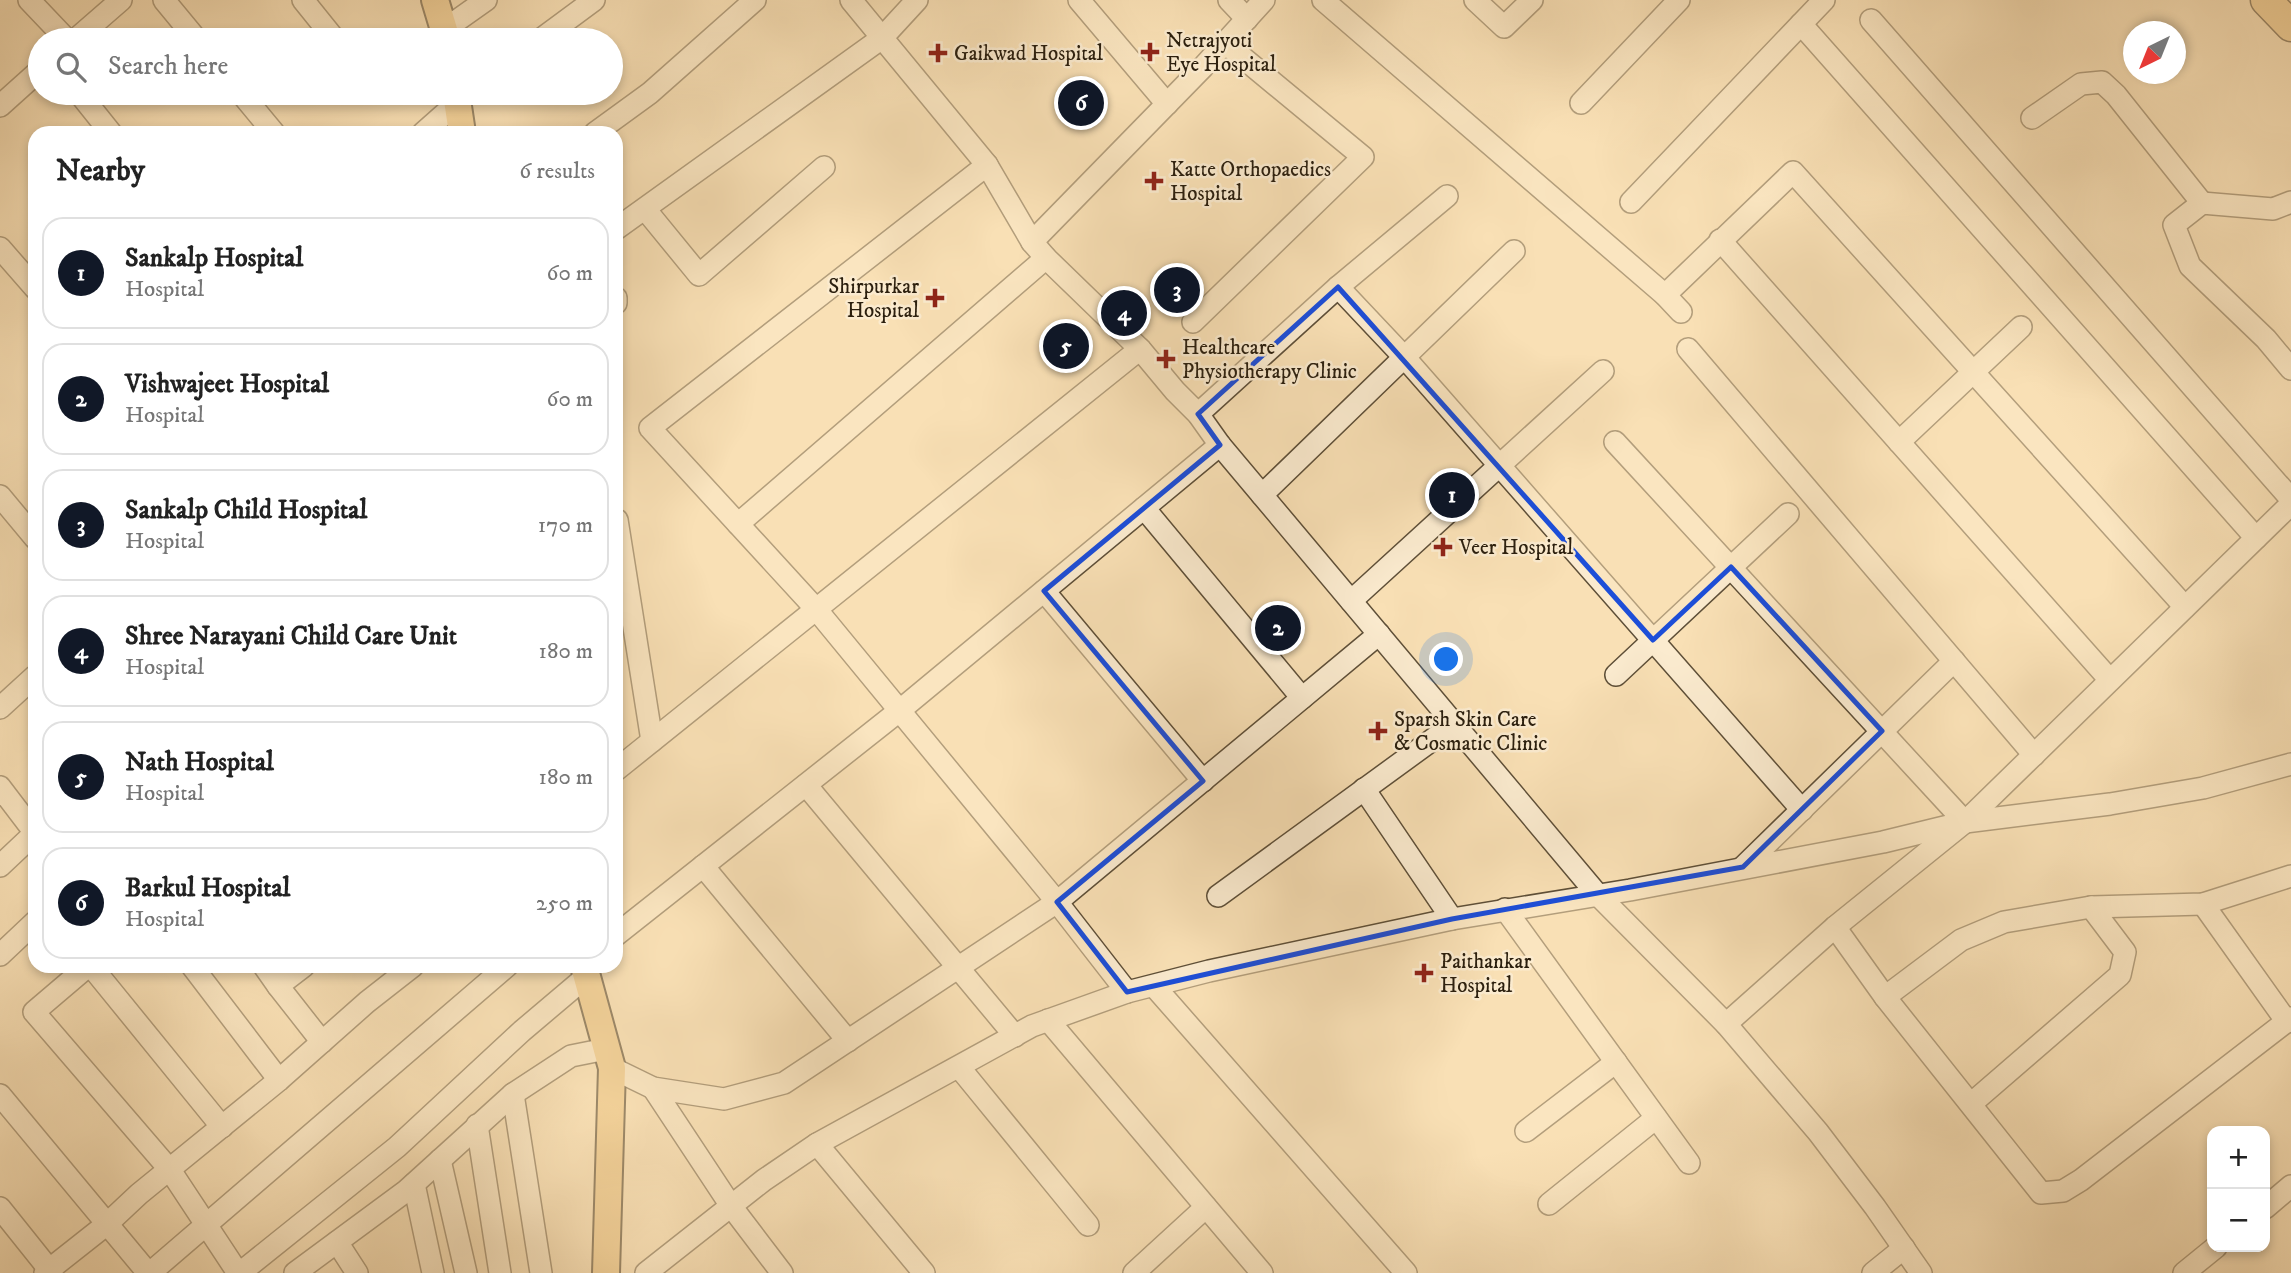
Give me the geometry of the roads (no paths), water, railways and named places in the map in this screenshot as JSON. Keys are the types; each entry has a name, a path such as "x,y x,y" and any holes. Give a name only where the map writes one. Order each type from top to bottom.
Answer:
{"highway":[{"path":"2266,0 2291,26"}],"main road":[{"path":"435,0 444,28"},
{"path":"461,105 462,126"},
{"path":"587,973 609,1058 606,1273"}],"street":[{"path":"29,0 56,28"},
{"path":"89,28 121,0"},
{"path":"164,0 187,28"},
{"path":"303,0 326,28"},
{"path":"454,28 486,0"},
{"path":"556,28 594,0"},
{"path":"604,126 667,79 755,0"},
{"path":"851,0 987,164 1032,242 1140,349 1198,414 1220,445 1597,894 1726,1024 1818,1132 1921,1273"},
{"path":"623,224 882,38 917,0"},
{"path":"1079,0 1167,104"},
{"path":"1228,0 1247,19"},
{"path":"1032,242 1264,0"},
{"path":"1324,0 1665,295 1681,312"},
{"path":"1475,0 1504,27 1532,0"},
{"path":"1581,103 1679,0"},
{"path":"1631,202 1824,0"},
{"path":"1871,20 2291,499"},
{"path":"1801,24 2256,538"},
{"path":"1193,322 1363,157 1225,43"},
{"path":"0,106 28,81"},
{"path":"2032,118 2081,84 2102,82 2116,94 2202,203"},
{"path":"89,105 105,126"},
{"path":"251,105 268,126"},
{"path":"429,126 451,105"},
{"path":"987,164 650,428 816,609 1057,902 1127,992"},
{"path":"645,209 699,275 824,167"},
{"path":"1665,295 1793,172 2185,607"},
{"path":"1198,414 1338,287 1447,196"},
{"path":"2291,202 2273,209 2202,203 2174,225 2190,266 2266,338 2291,369"},
{"path":"1720,240 2110,680"},
{"path":"0,248 28,280"},
{"path":"1262,495 1514,251"},
{"path":"738,524 1046,258"},
{"path":"1338,287 1500,465 1802,810"},
{"path":"1899,442 2021,327"},
{"path":"623,764 1140,349"},
{"path":"1688,349 2034,755"},
{"path":"1351,601 1603,371"},
{"path":"1615,442 1965,822"},
{"path":"623,929 899,711 1220,445"},
{"path":"0,495 28,529"},
{"path":"1144,508 1302,698"},
{"path":"1616,675 1788,514"},
{"path":"1726,1024 1835,927 1965,822 2256,538 2287,518"},
{"path":"623,558 652,741"},
{"path":"1044,591 1203,781"},
{"path":"653,1088 724,1099 784,1083 1057,902 1379,634"},
{"path":"1743,867 1954,661"},
{"path":"0,708 28,682"},
{"path":"1218,896 1454,724"},
{"path":"646,1273 764,1180 817,1144 1015,1036 1048,1020 1127,992 1209,971 1452,919 1630,890 1883,842 1965,822 2110,804 2203,788 2291,764"},
{"path":"806,785 1015,1036"},
{"path":"0,787 28,824"},
{"path":"1364,789 1452,919"},
{"path":"0,866 28,840"},
{"path":"703,866 848,1041"},
{"path":"1885,997 1961,940 2004,922 2091,907 2203,904 2291,876"},
{"path":"1835,927 1885,997 2041,1193 2063,1191 2081,1180 2289,1020 2203,904"},
{"path":"1972,1104 2120,975 2125,952 2091,907"},
{"path":"1505,909 1689,1163"},
{"path":"0,956 28,929"},
{"path":"81,973 34,1012 170,1170 239,1273 397,1147 584,973"},
{"path":"95,973 222,1127"},
{"path":"197,973 279,1080"},
{"path":"269,973 322,1042"},
{"path":"278,986 295,973"},
{"path":"0,1208 49,1272 405,973"},
{"path":"0,1095 149,1273 499,973"},
{"path":"1154,986 1406,1273"},
{"path":"1048,1020 1262,1273"},
{"path":"306,1269 414,1184 513,1094 571,1056 609,1058 653,1088 731,1206 782,1273"},
{"path":"1525,1131 1616,1062"},
{"path":"959,1067 1088,1225"},
{"path":"513,1094 541,1273"},
{"path":"1549,1204 1656,1118"},
{"path":"477,1125 500,1273"},
{"path":"817,1144 924,1273"},
{"path":"440,1160 466,1273"},
{"path":"414,1184 433,1273"},
{"path":"2270,1204 2291,1186"},
{"path":"1134,1273 1206,1207"},
{"path":"337,1242 357,1273"},
{"path":"1873,1273 1904,1248"},
{"path":"2184,1273 2210,1252"}],"place":[{"name":"Netrajyoti Eye Hospital","path":"1150,52"},
{"name":"Gaikwad Hospital","path":"938,53"},
{"name":"Barkul Hospital","path":"1081,103"},
{"name":"Katte Orthopaedics Hospital","path":"1154,181"},
{"name":"Sankalp Child Hospital","path":"1177,290"},
{"name":"Shirpurkar Hospital","path":"935,298"},
{"name":"Shree Narayani Child Care Unit","path":"1124,313"},
{"name":"Nath Hospital","path":"1066,346"},
{"name":"Healthcare Physiotherapy Clinic","path":"1166,359"},
{"name":"Sankalp Hospital","path":"1452,495"},
{"name":"Veer Hospital","path":"1443,547"},
{"name":"Vishwajeet Hospital","path":"1278,628"},
{"name":"Sparsh Skin Care & Cosmatic Clinic","path":"1378,731"},
{"name":"Paithankar Hospital","path":"1424,973"}]}
